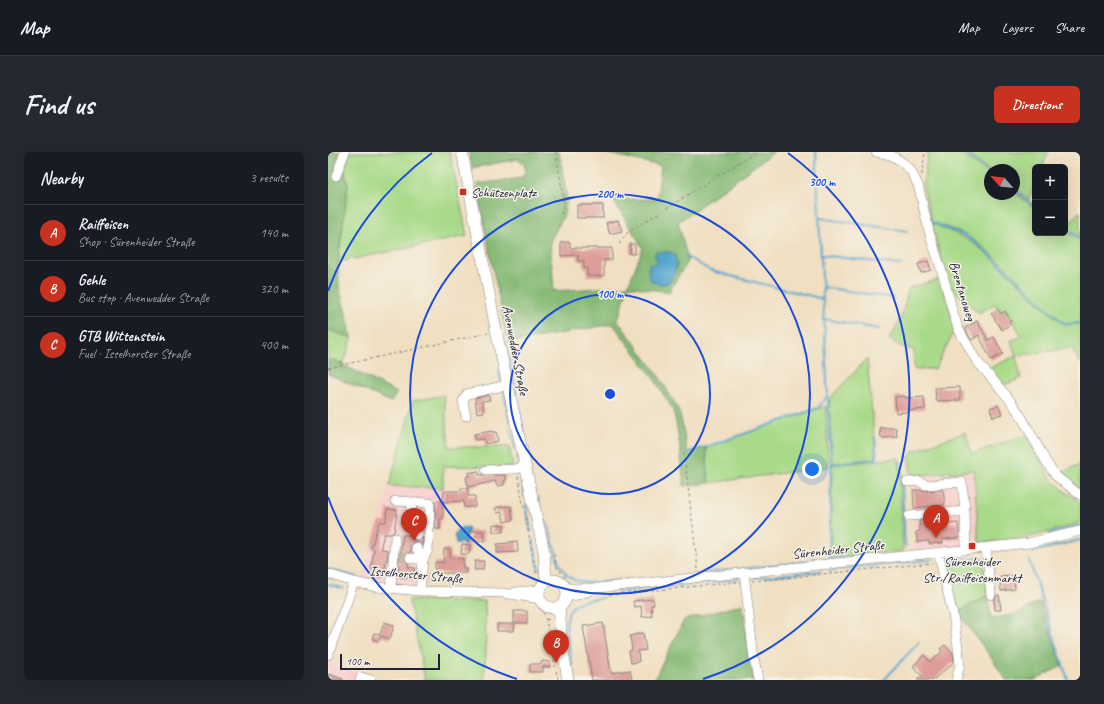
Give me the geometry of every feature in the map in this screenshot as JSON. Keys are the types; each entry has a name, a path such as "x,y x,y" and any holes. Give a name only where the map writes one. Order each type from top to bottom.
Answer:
{"main road":[{"name":"Avenwedder Straße","path":"462,152 496,331 544,552 545,587"},
{"path":"560,581 568,589 566,600 563,604 555,608 546,606 542,603 545,587 560,581"},
{"path":"555,608 568,680"}],"street":[{"path":"336,176 345,152"},
{"name":"Brentanoweg","path":"876,152 891,155 902,162 910,171 918,185 930,234 954,316 958,328 976,360 1010,400 1021,416 1046,463 1056,476 1080,495"},
{"path":"466,416 463,400 467,394 508,385"},
{"path":"486,470 515,469 525,467"},
{"path":"907,482 919,481 926,485 962,482 965,511 966,550"},
{"path":"395,501 430,502 428,550 423,560 420,591"},
{"path":"412,502 411,518 418,530 429,526"},
{"path":"909,516 965,511"},
{"name":"Sürenheider Straße","path":"568,589 578,595 698,577 744,577 939,553 1029,544 1080,531"},
{"path":"391,588 397,556 395,538"},
{"path":"416,547 423,560"},
{"path":"986,548 991,595"},
{"path":"939,553 953,615 958,647 960,665 956,680"},
{"path":"410,558 423,560"},
{"name":"Isselhorster Straße","path":"328,574 377,587 420,591 503,593 545,587"},
{"path":"744,577 758,680"},
{"path":"328,655 354,582"},
{"path":"360,680 361,677 370,680"}],"path":[{"path":"556,152 564,203 561,215"},
{"path":"619,244 627,233 756,152"},
{"path":"918,185 921,182 925,152"},
{"path":"328,368 496,331"},
{"path":"339,361 344,364"},
{"path":"684,453 698,577"},
{"path":"558,680 544,614 545,587 560,573 568,589"},
{"path":"601,591 610,596 744,577"}],"shaded area":[{"path":"974,470 979,543 915,550 911,476"},
{"path":"389,486 443,488 443,523 431,522 431,551 427,564 427,580 430,585 401,584 362,578"},
{"path":"329,664 381,680 328,680"}],"green space":[{"path":"328,152 340,152 335,166 344,169 348,186 338,262 339,286 352,338 331,331 328,325"},
{"path":"350,152 450,152 467,236 338,262 348,186 344,169"},
{"path":"469,152 559,152 567,199 564,215 550,241 554,291 628,286 618,321 657,373 676,405 681,418 687,452 706,447 709,483 684,486 676,422 672,408 653,377 613,324 508,343 476,184 516,179 522,177 526,171 524,164 518,159 472,168"},
{"path":"602,152 774,152 678,222 688,260 669,292 628,286 643,248 613,200 657,199 661,166"},
{"path":"928,152 958,152 984,171 984,200 1020,200 1020,197 1032,206 1032,236 1068,236 1068,232 1080,241 1080,322 1067,324 1062,321 985,249 963,234 931,221 923,186"},
{"path":"965,152 1049,152 1043,164 1032,164 1032,192 1029,199 1020,192 1020,164 984,164 984,166"},
{"path":"1080,211 1080,237 1068,228"},
{"path":"931,223 973,243 991,257 1062,323 1066,325 1080,324 1080,363 1072,348 1016,356 1011,341 1022,336 1006,310 1002,313 995,304 979,313 948,285"},
{"path":"941,279 955,329 935,369 914,369 914,350 900,346 889,339 899,321 909,288"},
{"path":"328,325 331,331 352,338 343,365 334,360 328,361"},
{"path":"1016,356 1021,378 1002,386 987,369"},
{"path":"867,359 876,458 832,463 829,399"},
{"path":"334,360 397,393 391,402 328,374 328,361"},
{"path":"444,395 449,447 509,447 513,467 443,466 443,488 389,486 413,401"},
{"path":"826,406 828,467 709,483 706,447"},
{"path":"965,432 972,454 1025,435 1052,480 1080,502 1080,523 1038,535 979,543 974,470 911,476 909,457 914,451"},
{"path":"899,458 903,551 830,558 832,465"},
{"path":"1080,464 1080,490 1060,474"},
{"path":"983,560 988,595 958,612 945,563"},
{"path":"988,595 991,618 1014,615 1040,602 1062,666 1035,680 1006,680 958,612"},
{"path":"409,600 485,601 486,651 484,678 487,680 425,680"},
{"path":"743,604 749,660 754,680 654,680 684,620"}],"water":[{"path":"656,252 671,252 675,255 677,266 671,281 666,284 659,284 650,280 648,272 649,267 650,263 655,265 658,259 654,256"},
{"path":"462,527 469,529 465,544 456,543 454,534"}],"building":[{"path":"577,205 603,205 603,218 577,218"},
{"path":"618,220 622,231 610,234 606,223"},
{"path":"561,242 570,242 570,248 612,248 612,260 604,260 604,276 587,276 587,268 584,268 584,261 578,261 578,255 561,256"},
{"path":"630,244 635,244 635,254 630,254"},
{"path":"928,261 931,270 921,273 918,264"},
{"path":"997,309 1001,314 1005,311 1011,321 1009,322 1010,325 1002,330 991,313"},
{"path":"977,321 988,340 994,337 1003,354 991,360 979,335 971,340 965,328"},
{"path":"960,387 960,400 936,401 935,388"},
{"path":"489,395 490,400 482,401 484,412 477,413 475,398"},
{"path":"905,396 905,398 924,397 925,409 896,413 895,397"},
{"path":"998,405 1002,414 993,417 990,408"},
{"path":"880,428 896,428 897,437 881,438"},
{"path":"492,431 496,432 498,441 485,444 484,439 475,440 474,434"},
{"path":"478,471 479,475 505,475 506,480 504,481 504,485 497,486 495,481 468,487 466,477 469,476 468,473"},
{"path":"461,488 468,488 468,496 475,496 475,507 464,507 464,501 443,502 444,491 461,491"},
{"path":"913,490 943,490 945,505 914,508"},
{"path":"436,501 443,501 443,519 440,519 440,529 435,529"},
{"path":"511,506 513,520 504,522 502,512 497,513 495,508"},
{"path":"387,509 397,510 397,513 394,532 391,534 384,534 381,545 381,549 388,550 385,571 382,571 381,577 375,576 376,570 371,569 374,549 371,548 379,522 386,522"},
{"path":"947,519 948,524 958,523 959,538 943,539 943,543 929,544 929,541 917,542 916,532 920,531 919,521"},
{"path":"493,524 504,525 503,532 493,532"},
{"path":"470,531 483,531 484,541 470,541"},
{"path":"403,535 411,535 416,541 410,546 411,552 406,554 404,557 405,561 409,564 408,567 415,568 413,579 399,577 399,561"},
{"path":"423,537 422,546 416,541 419,541"},
{"path":"517,541 518,552 497,553 497,544"},
{"path":"462,544 470,545 469,554 461,554"},
{"path":"444,549 450,549 450,558 463,559 463,568 466,568 466,573 435,573 435,562 443,563"},
{"path":"475,561 484,561 483,570 474,570"},
{"path":"1014,576 1015,589 1001,591 1000,577"},
{"path":"997,595 999,595 1001,610 995,610 994,600"},
{"path":"653,599 654,605 651,605 652,616 642,617 641,606 634,607 633,601"},
{"path":"514,611 527,611 527,623 514,623"},
{"path":"384,622 394,625 390,639 380,636 379,641 372,639 374,633 380,635"},
{"path":"603,623 611,673 630,670 632,680 592,680 583,626"},
{"path":"497,624 515,624 514,631 497,631"},
{"path":"643,633 646,650 638,651 639,662 631,663 629,651 632,650 630,636"},
{"path":"945,645 953,653 954,662 933,680 917,680 922,676 913,666 924,655 930,662 942,652 940,649"},
{"path":"542,661 550,662 550,667 543,667 543,672 530,672 530,664 541,664"},
{"path":"328,674 343,679 343,680 328,680"}],"waterway":[{"path":"816,152 831,464 829,559"},
{"path":"962,152 984,168"},
{"path":"1020,195 1032,204"},
{"path":"820,218 907,231"},
{"path":"931,222 966,236 974,242 1062,322 1067,324 1080,323"},
{"path":"1068,230 1080,239"},
{"path":"821,255 901,265"},
{"path":"685,257 711,271 823,299"},
{"path":"822,287 894,298"},
{"path":"824,319 879,329"},
{"path":"506,343 525,439"},
{"path":"499,371 501,381"},
{"path":"504,391 510,422"},
{"path":"687,452 706,447 818,408 828,395"},
{"path":"511,429 515,448"},
{"path":"831,464 877,459 875,437"},
{"path":"517,455 518,463"},
{"path":"901,462 906,546"},
{"path":"520,471 525,497"},
{"path":"538,497 542,516 548,525 559,564 567,575 575,580 588,583 626,580"},
{"path":"526,504 531,532"},
{"path":"1049,534 1080,526"},
{"path":"533,540 539,569"},
{"path":"1032,552 1080,540"},
{"path":"702,573 852,557"},
{"path":"948,561 982,558"},
{"path":"829,570 931,560"},
{"path":"1029,560 1068,680"},
{"path":"328,569 356,577"},
{"path":"749,578 821,571"},
{"path":"618,592 739,579"},
{"path":"328,584 344,589"},
{"path":"574,680 566,625 567,617 573,606 577,603 603,598"},
{"path":"884,680 919,642"}],"tunnel":[{"path":"400,556 410,558"}],"place":[{"name":"Schützenplatz","path":"463,192"},
{"name":"Raiffeisen","path":"936,538"},
{"name":"GTB Wittenstein","path":"414,541"},
{"name":"Sürenheider Str./Raiffeisenmarkt","path":"972,546"},
{"name":"Gehle","path":"556,663"}]}
